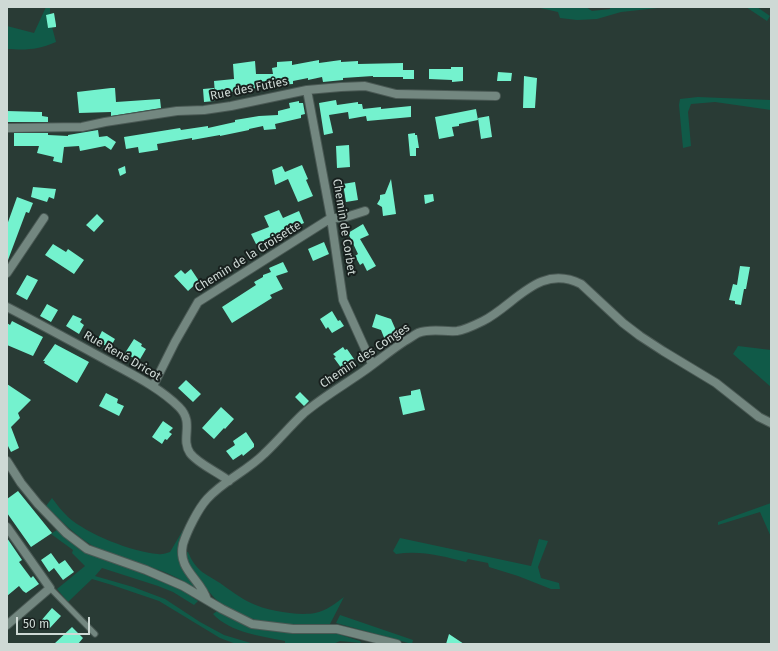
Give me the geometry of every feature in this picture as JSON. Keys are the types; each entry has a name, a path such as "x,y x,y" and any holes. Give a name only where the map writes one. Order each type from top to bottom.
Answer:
{"street":[{"name":"Rue des Futies","path":"7,128 82,127 177,111 204,110 231,106 307,90 341,87 365,86 396,94 496,96"},
{"name":"Chemin de Corbet","path":"307,90 331,218 343,300 372,364"},
{"path":"331,218 342,218 365,211"},
{"path":"7,273 44,218"},
{"name":"Chemin de la Croisette","path":"153,386 175,342 198,302 331,218"},
{"name":"Chemin des Conges","path":"207,600 204,592 186,568 182,552 187,533 204,503 214,493 264,455 304,413 418,333 433,330 457,331 483,321 520,294 539,283 555,278 569,279 581,284 587,288 617,318 646,340 716,383 759,417 771,423"},
{"name":"Rue René Dricot","path":"7,307 153,386 182,411 188,426 186,442 190,453 196,459 229,481"},
{"path":"7,461 21,483 38,504 66,533 87,549 168,579 252,624 293,629 337,628 397,644"},
{"path":"7,527 50,588 7,626"}],"lane":[{"path":"50,588 95,634"}],"green space":[{"path":"46,7 50,7 50,14 46,15 48,28 52,27 56,42 32,49 7,49 7,26 34,33"},
{"path":"536,7 586,7 592,11 610,9 610,7 667,7 621,12 597,19 577,20 560,18 558,12"},
{"path":"746,7 757,7 770,16 767,21"},
{"path":"698,97 771,100 771,110 715,102 691,104 688,112 691,146 683,148 679,105 680,99"},
{"path":"738,346 771,350 771,387 733,354"},
{"path":"52,498 68,517 86,530 123,546 147,553 164,554 170,552 183,530 182,568 192,582 199,587 194,589 185,582 164,572 109,554 91,545 68,527 46,506"},
{"path":"771,503 771,537 760,512 718,525 718,522"},
{"path":"58,529 97,557 177,587 198,601 194,605 173,592 102,568 95,576 133,587 165,599 200,622 224,635 254,644 236,644 220,638 159,601 92,579 68,602 57,589 85,566 72,553 73,550 51,534"},
{"path":"400,538 531,566 539,539 548,541 538,567 541,578 559,583 560,589 551,589 518,576 489,567 488,563 468,559 466,562 423,553 396,554 393,551"},
{"path":"186,552 188,552 197,568 205,574 243,599 265,608 291,613 308,614 327,609 344,597 330,624 290,625 250,618 226,607 214,598 192,570 186,557"},
{"path":"217,611 251,628 299,634 332,632 360,641 361,643 340,641 333,644 285,644 285,641 247,633 228,626 213,614"},
{"path":"340,615 413,640 412,644 336,623"}],"building":[{"path":"54,13 56,27 48,28 46,15"},
{"path":"319,60 319,63 341,60 341,62 358,61 358,64 403,63 403,70 414,70 414,79 373,76 343,78 343,80 323,82 322,77 308,80 308,78 293,81 293,84 274,85 274,87 215,94 214,81 234,79 233,64 255,61 256,74 273,74 272,68 277,67 277,62 292,61 292,65"},
{"path":"451,67 463,67 463,81 452,82 452,80 429,79 429,69 451,69"},
{"path":"498,72 512,73 511,81 497,81"},
{"path":"524,76 537,78 535,108 523,108"},
{"path":"115,88 116,102 160,99 161,108 111,116 111,112 79,113 77,92"},
{"path":"214,88 215,101 204,102 203,89"},
{"path":"336,100 337,105 358,102 358,104 362,104 363,109 411,106 411,117 367,121 366,116 349,119 348,112 329,115 333,133 324,135 319,103"},
{"path":"299,101 299,103 303,103 305,114 301,115 301,118 275,124 276,129 264,130 263,126 220,136 192,140 192,138 157,144 158,150 139,153 138,147 126,149 124,137 180,128 181,130 208,126 208,128 235,122 235,120 259,116 278,115 278,111 290,108 289,103"},
{"path":"476,109 478,120 452,127 454,136 439,139 435,117"},
{"path":"7,111 42,112 42,116 48,117 48,122 7,122"},
{"path":"489,116 492,137 481,139 478,118"},
{"path":"98,130 99,137 107,136 116,142 111,150 105,146 80,151 79,146 64,147 62,163 53,161 54,157 37,153 39,146 14,146 14,133 48,133 48,135 68,136"},
{"path":"415,133 415,135 417,135 419,148 416,148 416,156 410,156 408,134"},
{"path":"349,145 350,167 337,168 336,146"},
{"path":"302,165 308,179 306,180 313,196 298,202 288,179 275,185 272,170 282,166 285,172"},
{"path":"125,166 126,173 120,176 118,169"},
{"path":"391,179 396,214 383,216 382,207 377,204 380,199 380,195 385,194"},
{"path":"355,182 358,200 346,202 343,184"},
{"path":"33,187 56,189 54,199 49,197 47,202 31,197"},
{"path":"433,194 434,201 425,204 424,195"},
{"path":"17,197 33,203 29,213 26,212 8,260 7,225"},
{"path":"279,210 283,218 299,211 304,223 256,244 251,234 269,227 264,216"},
{"path":"97,214 104,221 94,232 86,225"},
{"path":"363,224 369,235 360,239 376,266 367,271 363,263 360,265 355,256 358,254 348,233"},
{"path":"324,242 329,254 313,261 308,249"},
{"path":"53,244 66,252 68,249 84,260 74,274 45,255"},
{"path":"283,262 288,272 276,276 283,289 270,295 272,298 232,323 222,307 256,285 254,282 263,277 263,275 271,272 269,268"},
{"path":"740,266 750,267 741,305 735,304 735,301 729,300 733,284 737,285"},
{"path":"191,269 199,281 188,291 174,276 181,270 185,274"},
{"path":"27,275 38,280 27,300 16,294"},
{"path":"47,304 58,310 51,322 40,316"},
{"path":"332,311 338,321 340,320 344,326 332,333 328,327 326,329 320,319"},
{"path":"376,314 391,319 398,335 385,340 381,330 372,327"},
{"path":"73,315 82,319 80,322 84,325 79,334 66,326"},
{"path":"12,321 43,337 33,356 7,345 7,323 10,325"},
{"path":"102,331 115,339 110,348 97,341"},
{"path":"134,339 142,344 141,346 146,349 139,361 125,353"},
{"path":"55,344 89,362 77,383 44,363 45,361 43,361"},
{"path":"343,347 345,350 347,349 354,359 342,369 334,358 336,357 333,354"},
{"path":"186,380 201,394 193,402 178,388"},
{"path":"7,384 31,400 18,413 20,418 11,427 19,448 11,452 7,444"},
{"path":"420,389 425,410 403,415 399,397 411,395 411,391"},
{"path":"300,392 309,401 304,406 295,397"},
{"path":"106,393 118,399 117,403 124,406 119,416 99,406"},
{"path":"221,407 234,419 214,439 202,428"},
{"path":"163,421 173,428 169,432 172,434 167,440 165,439 162,444 152,437"},
{"path":"246,432 254,444 254,447 243,456 242,454 233,460 226,451 235,445 233,441"},
{"path":"18,491 52,533 31,547 7,513 7,499"},
{"path":"7,538 22,560 19,562 31,578 33,576 39,584 26,593 19,586 7,596"},
{"path":"51,553 59,564 65,560 74,572 63,580 54,568 49,572 41,560"},
{"path":"52,608 61,616 49,629 40,622"},
{"path":"72,627 83,638 78,644 54,644"},
{"path":"449,634 464,644 446,644"}]}
